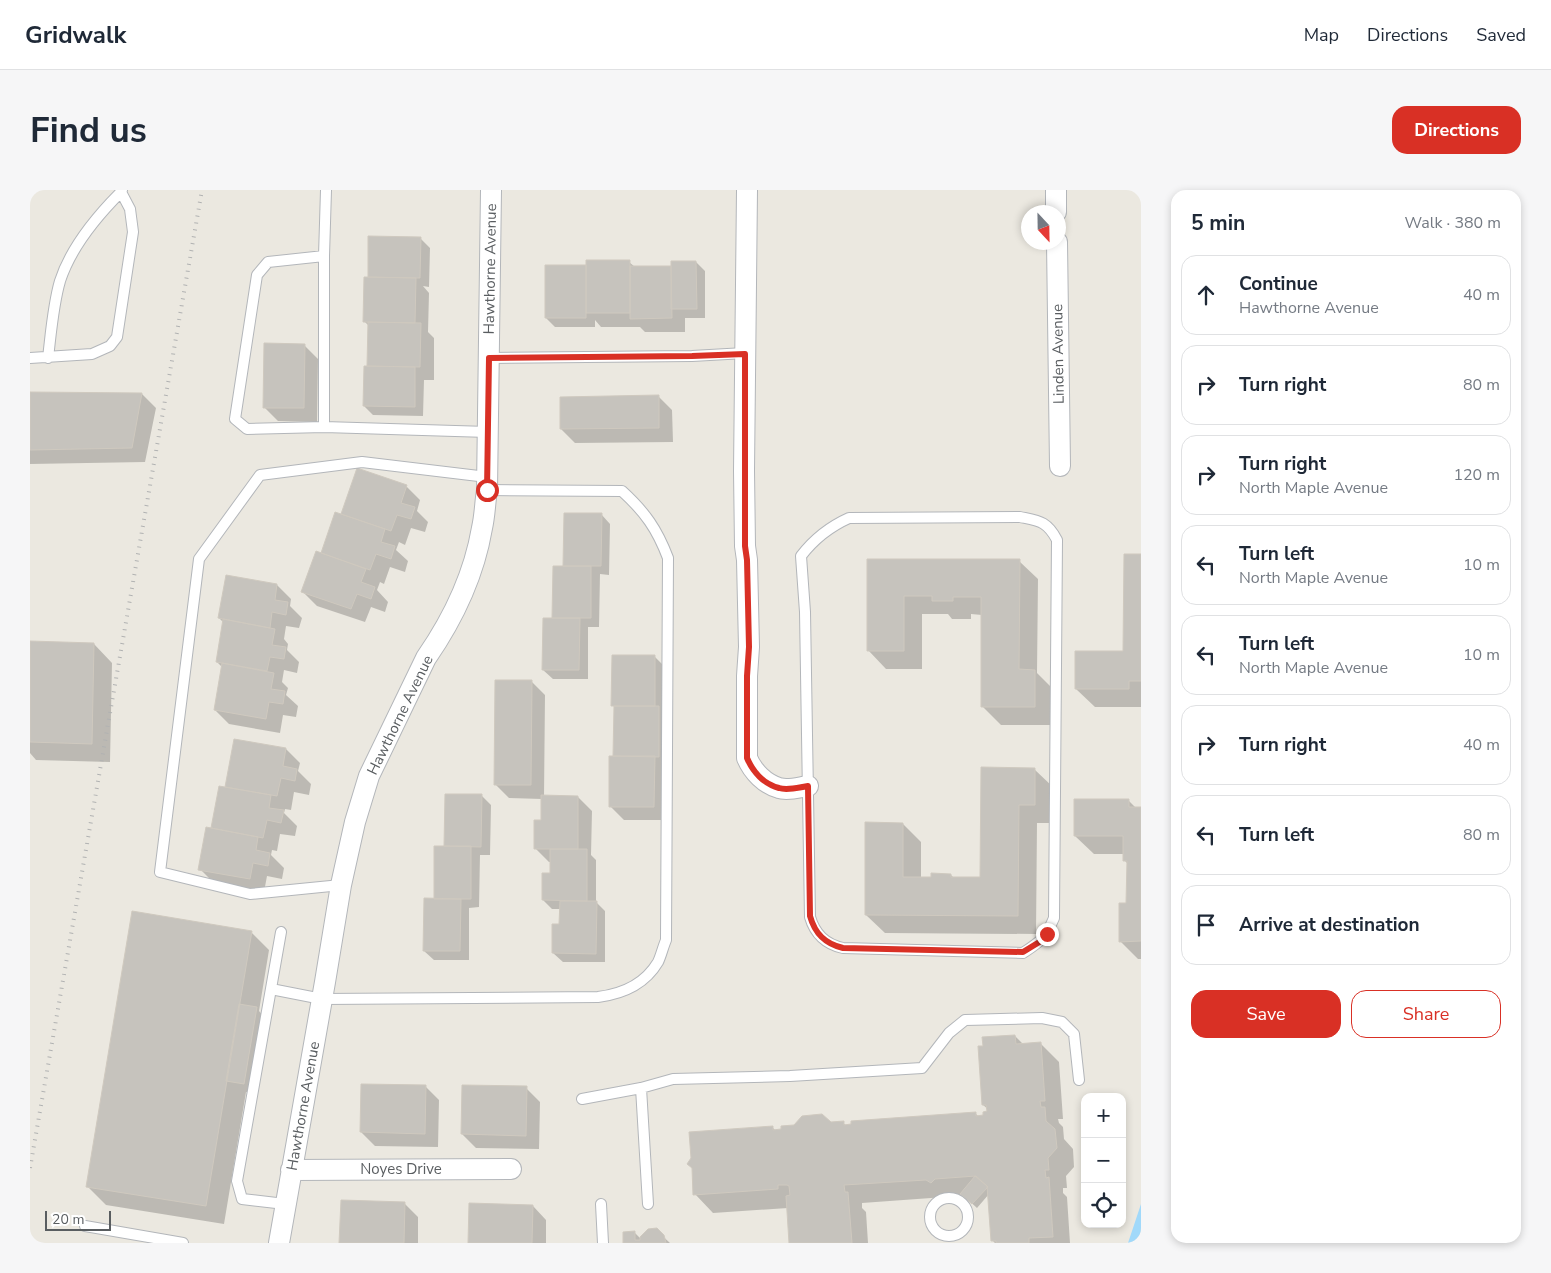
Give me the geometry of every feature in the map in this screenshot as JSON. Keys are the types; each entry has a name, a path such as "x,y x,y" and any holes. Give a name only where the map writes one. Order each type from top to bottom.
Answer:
{"street":[{"name":"Hawthorne Avenue","path":"279,1243 341,885 355,822 370,776 426,658 457,607 473,566 482,528 487,484 490,190"},
{"path":"747,190 744,537 747,560 749,647 747,758 758,776 779,788 787,789 808,786"},
{"path":"1056,190 1056,205"},
{"name":"Linden Avenue","path":"1057,250 1060,466"},
{"name":"Noyes Drive","path":"291,1170 511,1169"}],"lane":[{"path":"324,427 326,190"},
{"path":"30,358 48,358 92,354 110,346 117,337 134,232 130,209 121,191 94,221 71,256 60,281 48,358"},
{"path":"324,256 268,262 258,275 234,419 248,429 324,427 488,432"},
{"path":"489,358 745,354"},
{"path":"271,988 322,999 598,997 612,996 636,985 644,979 658,962 666,940 668,558 662,540 649,518 622,491 487,484 362,462 260,475 198,559 160,872 250,894 341,885"},
{"path":"1020,517 1040,521 1052,531 1057,540 1054,918 1047,934 1041,941 1023,952 843,948 832,945 820,936 813,926 810,916 808,786 805,612 801,556 811,543 820,534 838,522 849,518 1020,517"},
{"path":"281,932 237,1181 242,1199 285,1204"},
{"path":"582,1099 641,1088 673,1079 790,1076 922,1068 949,1033 965,1020 1042,1018 1062,1022 1074,1034 1079,1080"},
{"path":"641,1088 648,1204"},
{"path":"601,1204 603,1243"},
{"path":"85,1226 183,1243"}],"water":[{"path":"1141,1204 1141,1243 1128,1243"}],"building":[{"path":"368,236 421,237 420,278 368,277"},
{"path":"586,260 630,260 630,313 586,313"},
{"path":"671,261 696,261 697,309 671,309"},
{"path":"545,265 586,265 586,318 545,318"},
{"path":"630,266 671,266 672,318 630,319"},
{"path":"364,277 416,278 415,323 363,322"},
{"path":"368,322 421,323 420,367 367,366"},
{"path":"264,343 305,344 304,408 263,408"},
{"path":"364,366 415,367 415,407 363,406"},
{"path":"30,392 142,393 132,448 30,450"},
{"path":"659,395 659,428 560,429 560,397"},
{"path":"357,468 407,485 401,503 415,507 411,519 397,515 391,531 341,514"},
{"path":"335,512 385,529 381,542 395,546 391,559 376,554 370,570 321,553"},
{"path":"564,513 602,513 601,566 563,566"},
{"path":"316,551 366,569 361,582 375,587 371,599 357,594 351,609 301,592"},
{"path":"1124,554 1141,554 1141,681 1129,681 1129,689 1075,689 1075,651 1123,651"},
{"path":"867,559 1020,559 1019,669 1035,670 1035,707 981,707 981,597 953,597 953,601 932,601 932,596 904,596 904,651 867,651"},
{"path":"553,566 591,566 591,618 552,618"},
{"path":"226,575 277,584 275,600 288,602 286,615 272,612 270,628 218,618"},
{"path":"543,618 580,618 579,670 542,670"},
{"path":"223,619 275,629 272,645 286,647 284,659 270,657 267,671 216,662"},
{"path":"30,641 94,643 92,744 30,742"},
{"path":"612,655 655,655 655,706 611,706"},
{"path":"222,663 274,673 271,689 285,691 283,704 269,702 266,719 214,710"},
{"path":"495,680 532,680 531,785 494,785"},
{"path":"614,706 659,706 659,757 613,756"},
{"path":"234,739 286,748 283,766 297,769 295,781 281,778 277,796 225,787"},
{"path":"609,756 655,756 654,807 609,807"},
{"path":"981,767 1035,768 1035,805 1019,805 1018,916 865,915 865,822 903,823 903,877 931,877 931,873 951,874 951,877 980,877"},
{"path":"219,786 271,795 269,808 284,810 281,823 267,820 263,838 211,828"},
{"path":"445,794 482,794 481,847 444,846"},
{"path":"541,795 578,796 578,849 534,849 534,820 541,820"},
{"path":"1074,799 1129,799 1129,807 1141,807 1141,941 1119,942 1119,903 1126,903 1127,861 1123,861 1123,836 1074,836"},
{"path":"206,827 258,837 256,850 270,853 268,866 253,863 250,879 198,870"},
{"path":"434,846 471,846 471,899 434,899"},
{"path":"550,849 587,849 587,901 542,900 542,873 550,873"},
{"path":"424,898 461,899 460,951 423,951"},
{"path":"560,901 597,901 596,954 552,953 552,924 559,924"},
{"path":"132,911 252,931 206,1206 86,1187"},
{"path":"239,1004 257,1007 244,1084 226,1081"},
{"path":"1015,1035 1016,1044 1041,1042 1045,1101 1040,1101 1041,1107 1045,1107 1046,1121 1055,1129 1057,1148 1048,1158 1049,1170 1045,1170 1046,1178 1049,1177 1053,1237 1029,1238 1029,1243 996,1243 996,1241 991,1241 987,1186 976,1176 935,1179 931,1183 926,1180 844,1185 845,1192 848,1192 852,1243 789,1243 786,1196 790,1195 789,1186 787,1185 778,1185 778,1189 693,1195 692,1168 687,1164 691,1158 689,1132 773,1126 773,1130 781,1129 781,1126 794,1125 802,1116 822,1114 831,1122 844,1121 844,1125 851,1124 851,1121 976,1112 976,1116 983,1115 983,1112 987,1111 986,1105 982,1105 978,1046 983,1046 982,1037"},
{"path":"361,1084 426,1085 425,1134 360,1132"},
{"path":"462,1085 527,1086 526,1136 461,1134"},
{"path":"975,1176 988,1187 972,1204 960,1194"},
{"path":"341,1200 405,1202 404,1243 339,1243"},
{"path":"469,1203 533,1205 532,1243 468,1243"},
{"path":"657,1228 664,1235 666,1243 623,1243 623,1232 635,1231 635,1240 640,1240 640,1237 648,1229"}],"railway":[{"path":"30,1168 202,190"}],"route":[{"path":"487,490 489,358 745,354 745,546 749,647 747,758 758,776 779,788 787,789 808,786 810,916 813,926 820,936 832,945 843,948 1023,952 1041,941 1047,934"}]}
